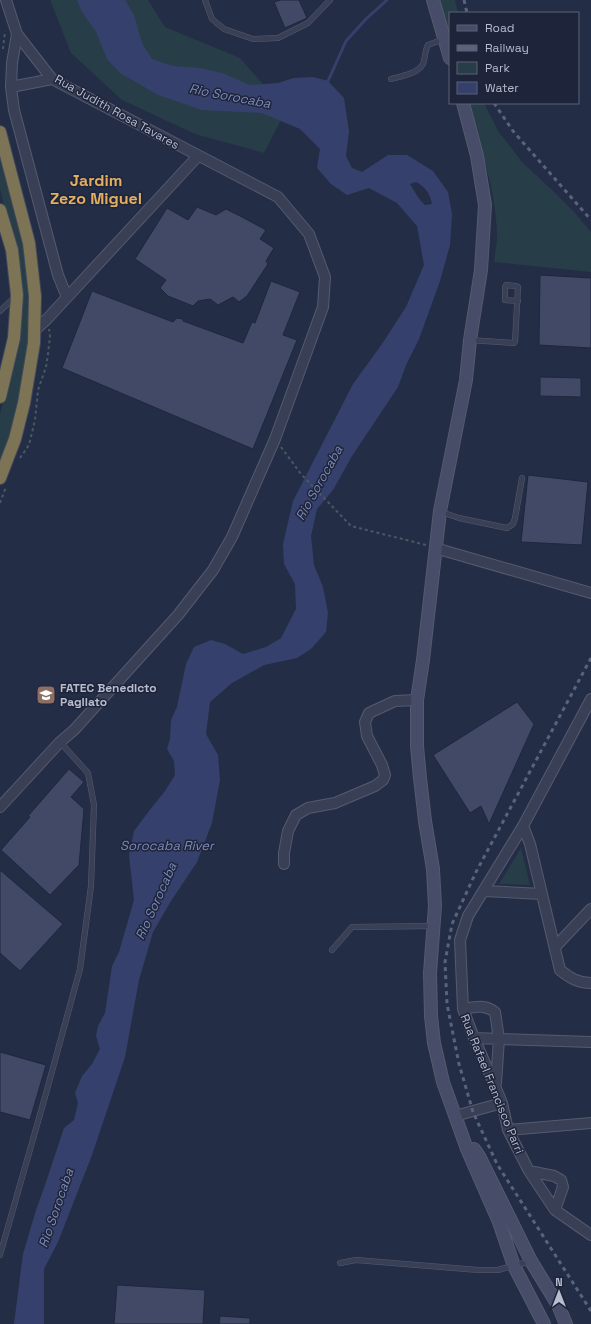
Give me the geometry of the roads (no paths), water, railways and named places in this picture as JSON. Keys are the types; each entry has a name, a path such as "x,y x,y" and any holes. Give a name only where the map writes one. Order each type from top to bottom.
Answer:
{"highway":[{"path":"0,132 29,243 35,296 34,343 24,404 15,440 0,478"},
{"path":"0,210 12,250 17,295 14,338 2,371 1,395"}],"main road":[{"path":"433,0 449,55"},
{"path":"463,104 477,156 485,205 481,270 470,340 466,380 440,511 417,700 417,746 425,821 433,869 435,906 430,973 430,1016 434,1043 443,1082 467,1150 499,1222 514,1266 544,1324"},
{"path":"457,1120 480,1158 531,1261 558,1306 566,1324"}],"street":[{"name":"Rua Judith Rosa Tavares","path":"0,807 60,742 74,730 178,615 213,570 232,537 275,439 323,307 325,277 309,234 278,197 52,79 17,34 6,0"},
{"path":"17,34 12,63 11,87 14,110 58,275 67,297"},
{"path":"11,87 52,79"},
{"path":"34,331 198,156"},
{"path":"435,548 591,593"},
{"name":"Rua Rafael Francisco Parri","path":"591,699 523,826 468,916 460,940 463,1009 502,1103 508,1130 529,1171 555,1210 591,1235"},
{"path":"284,864 284,853 288,831 296,815 308,808 335,803 375,786 383,780 385,775 382,765 366,736 364,722 369,713 395,701 417,700"},
{"path":"523,826 530,844 560,970 571,978 582,983 591,983"},
{"path":"484,891 542,894"},
{"path":"555,947 591,909"},
{"path":"463,1009 483,1006 495,1012 499,1039 495,1086"},
{"path":"474,1038 591,1042"},
{"path":"457,1120 473,1112 502,1103"},
{"path":"508,1130 591,1123"},
{"path":"529,1171 554,1176 561,1180 563,1188 555,1210"}],"lane":[{"path":"205,0 212,19 224,29 253,39 278,38 308,23 330,0"},
{"path":"391,79 415,72 423,63 428,44 444,39"},
{"path":"0,311 17,295"},
{"path":"470,340 514,343 518,301"},
{"path":"440,511 459,518 507,528 512,524 515,518 522,478"},
{"path":"0,1255 80,969 91,886 94,805 88,773 60,742"},
{"path":"332,950 352,927 433,926"},
{"path":"340,1263 356,1260 478,1270 498,1270 531,1261"}],"water":[{"name":"Sorocaba River","path":"77,0 125,0 134,15 142,43 152,59 173,66 201,68 225,74 249,85 278,83 294,78 313,77 328,81 344,98 349,131 346,156 352,168 362,172 388,155 407,155 433,171 448,192 452,214 450,245 440,281 419,339 406,365 398,387 352,456 333,490 317,509 311,536 314,565 323,587 328,613 326,632 311,649 297,658 264,665 232,683 210,702 206,734 218,755 220,780 212,823 197,862 171,901 153,932 139,980 125,1057 92,1155 58,1242 44,1269 44,1324 14,1324 23,1254 36,1210 64,1128 74,1120 78,1103 75,1093 82,1076 92,1064 100,1049 96,1036 98,1026 105,1013 112,966 119,952 134,900 129,855 134,831 165,791 175,775 174,761 167,749 170,739 171,720 177,707 186,664 194,647 211,640 225,644 243,654 266,647 281,638 296,609 295,584 284,564 283,544 293,501 353,384 382,344 406,307 424,265 417,226 397,203 369,188 347,195 331,184 317,168 320,149 300,129 262,113 202,110 158,95 121,74 107,59 96,32 82,12","holes":["416,182 427,191 432,204 425,205 418,198 410,184"]}],"waterway":[{"path":"325,84 328,81 346,41 366,19 387,0"}],"railway":[{"path":"464,0 467,12"},
{"path":"495,104 513,131 591,220"},
{"path":"591,658 476,872 452,924 445,962 447,1004 459,1064 473,1112 497,1164 591,1311"}],"place":[{"name":"FATEC Benedicto Pagliato","path":"46,695"}],"district":[{"name":"Jardim Zezo Miguel","path":"96,189"}],"water label":[{"name":"Rio Sorocaba","path":"230,96"},
{"name":"Rio Sorocaba","path":"319,483"},
{"name":"Rio Sorocaba","path":"156,901"},
{"name":"Rio Sorocaba","path":"56,1208"}]}
